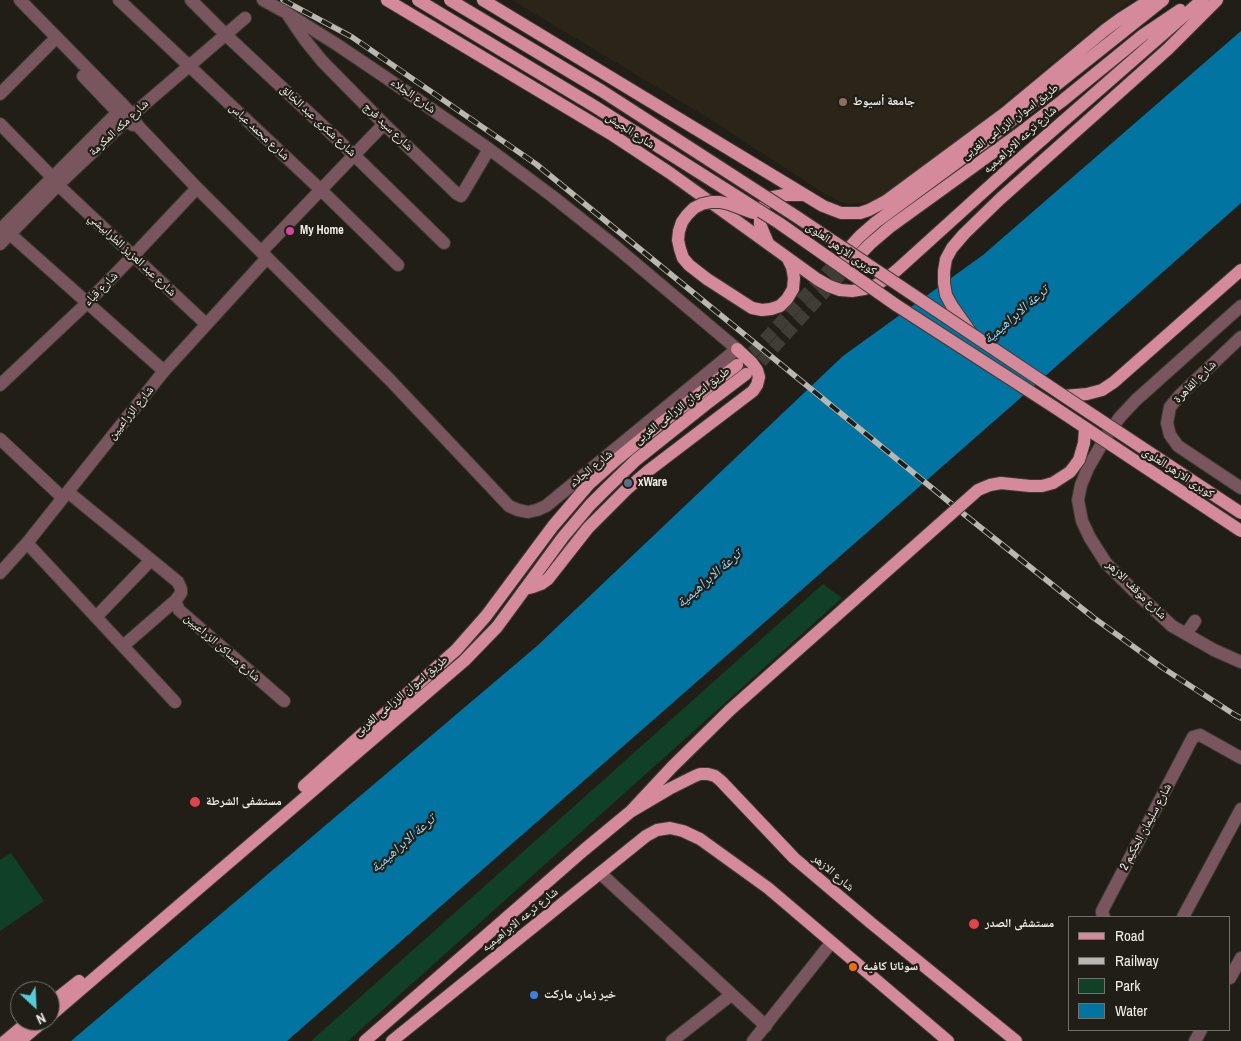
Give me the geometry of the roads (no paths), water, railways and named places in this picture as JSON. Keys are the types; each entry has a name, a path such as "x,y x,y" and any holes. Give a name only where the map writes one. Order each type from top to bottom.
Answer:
{"main road":[{"name":"شارع الجيش","path":"387,0 611,134 670,173 829,286 840,290 852,291"},
{"name":"كوبرى الازهر العلوى","path":"418,0 594,106 779,223 896,305 1241,531"},
{"name":"كوبرى الازهر العلوى","path":"450,0 618,102 797,217 1241,513"},
{"path":"483,0 805,195 831,210 850,213 869,210 886,201 1005,113 1098,36 1150,0"},
{"name":"طريق اسوان الزراعى الغربى","path":"1163,0 982,144 876,222 860,236 840,267 890,227 1062,101 1143,35 1196,0"},
{"name":"شارع ترعه الابراهيميه","path":"852,291 876,285 897,270 1050,132 1202,0"},
{"path":"971,333 946,295 944,271 946,259 952,248 1000,199 1168,48 1217,0"},
{"path":"768,243 760,224 760,214 765,204 773,197 805,195"},
{"path":"779,223 720,202 711,202 694,208 687,215 682,222 678,240 683,258 689,265 752,308 762,310 780,306 793,289 792,267 786,257"},
{"path":"1064,396 1087,394 1102,390 1114,382 1241,270"},
{"path":"525,589 541,584 548,579 588,528 613,502 648,471 753,391 758,385 759,377 757,370 737,349"},
{"name":"طريق اسوان الزراعى الغربى","path":"60,1000 446,661 476,628 552,526 589,484 648,434 742,370 615,480 576,521 497,627 464,661 60,1001"},
{"path":"630,812 730,710 978,490 1001,483 1042,486 1053,483 1070,472 1079,460 1084,443 1085,429"},
{"name":"شارع الازهر","path":"630,812 695,776 708,774 715,776 794,858 1016,1041"},
{"name":"شارع ترعه الابراهيميه","path":"365,1041 630,812"},
{"name":"شارع ترعه الابراهيميه","path":"392,1041 600,872 646,836 657,830 670,828 683,831 700,839 768,888 831,943"},
{"path":"831,943 948,1041"},
{"path":"5,1041 17,1031"},
{"path":"20,1041 32,1031"}],"street":[{"name":"شارع الجلاء","path":"10,0 51,43 127,116"},
{"name":"شارع الجلاء","path":"20,0 127,116 197,188 390,380 510,506 518,510 528,512 546,506 737,349 552,196 385,77 285,12 263,0"},
{"name":"شارع محمد عباس","path":"119,0 398,265"},
{"name":"شارع شكرى عبد الخالق","path":"191,0 444,243"},
{"name":"شارع سيد فرج","path":"285,12 313,52 384,124 459,195 463,194 489,150"},
{"name":"شارع مكه المكرمة","path":"0,244 3,229 55,181 127,116 245,18"},
{"path":"0,94 51,43"},
{"name":"شارع عبد العزيز الطرابيشي","path":"0,124 55,181 206,324"},
{"name":"شارع الزراعيين","path":"2,566 27,543 164,372 264,255 321,190 384,124"},
{"name":"شارع قباء","path":"0,385 134,256 197,188"},
{"path":"3,229 164,372"},
{"name":"شارع موقف الازهر","path":"1241,306 1136,400 1120,417 1088,468 1081,485 1078,500 1082,522 1106,563 1172,626 1214,650 1241,662"},
{"name":"شارع القاهرة","path":"1241,338 1180,394 1170,407 1167,423 1170,435 1178,446 1241,488"},
{"name":"شارع مساكن الزراعيين","path":"0,439 65,495 151,560 180,585 181,593 176,600 176,607 284,700"},
{"path":"27,543 175,702"},
{"path":"96,617 151,560"},
{"path":"123,646 176,600"},
{"path":"1186,634 1195,621"},
{"name":"شارع سليمان الحكيم 2","path":"1104,916 1102,911 1194,737 1200,735 1241,758"},
{"path":"1185,916 1241,808"},
{"path":"600,872 766,1026"},
{"path":"754,1041 831,943"},
{"path":"1231,976 1241,958"},
{"path":"672,1041 731,995"}],"water":[{"name":"ترعة الابراهيمية","path":"1241,31 1241,203 287,1041 71,1041 537,646 843,356 983,255"}],"tunnel":[{"path":"738,364 755,350 835,263"},
{"path":"747,373 761,362 845,270"}],"railway":[{"path":"283,0 352,37 536,164 965,515 1094,618 1163,668 1241,718"}],"place":[{"name":"جامعة أسيوط","path":"843,102"},
{"name":"My Home","path":"290,231"},
{"name":"xWare","path":"628,483"},
{"name":"مستشفى الشرطة","path":"195,802"},
{"name":"مستشفى الصدر","path":"974,924"},
{"name":"سوناتا كافيه","path":"853,967"},
{"name":"خير زمان ماركت","path":"534,995"}]}
